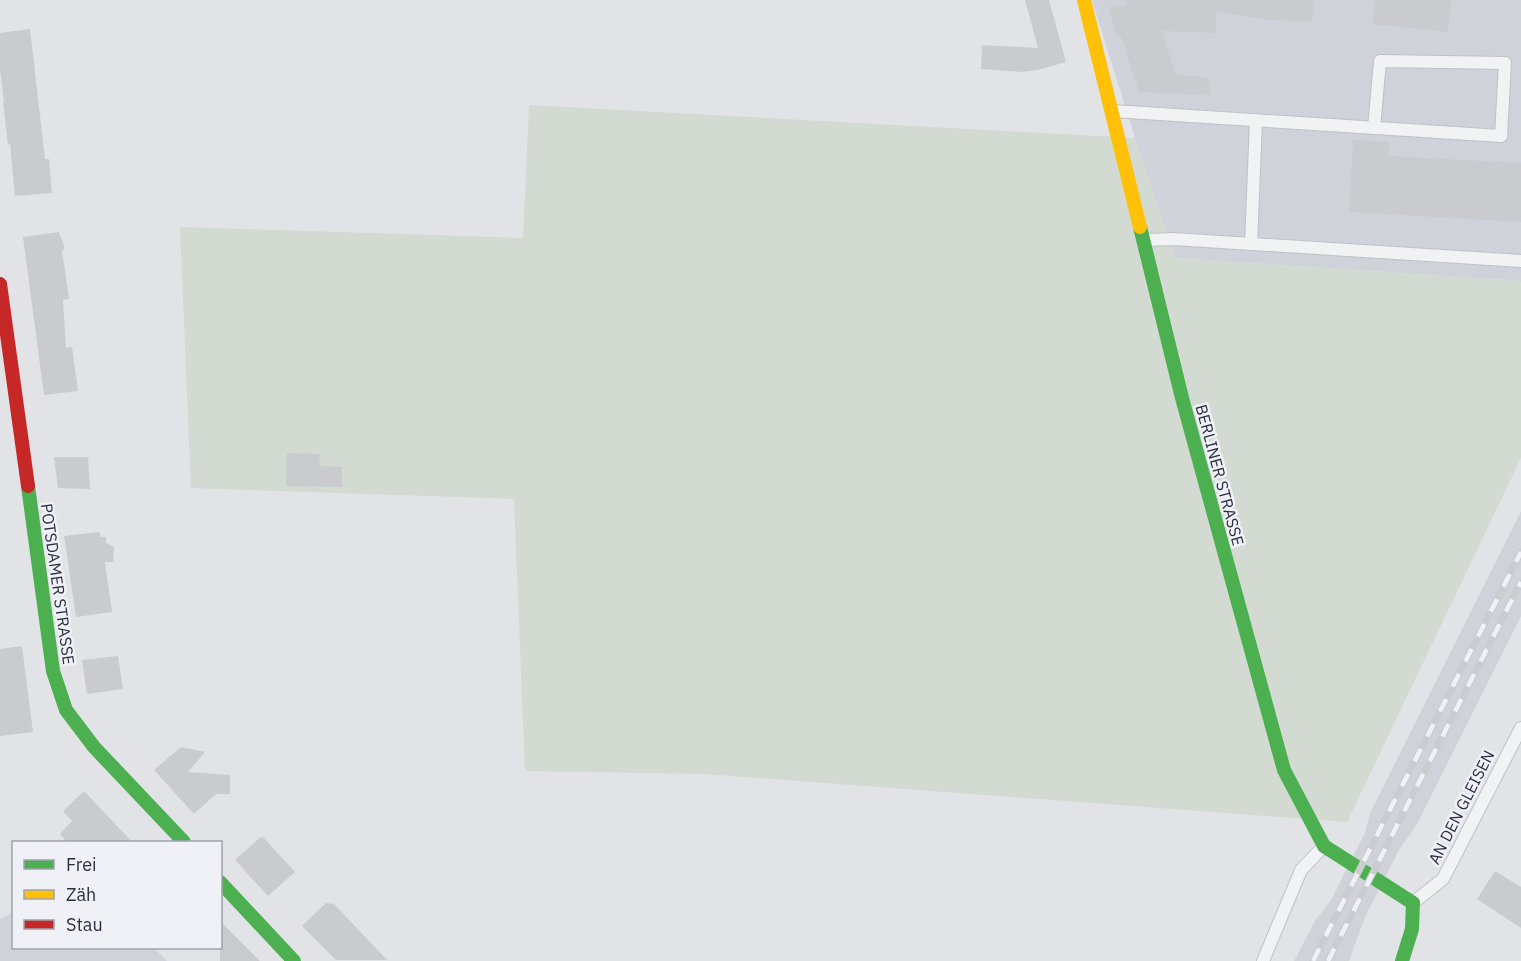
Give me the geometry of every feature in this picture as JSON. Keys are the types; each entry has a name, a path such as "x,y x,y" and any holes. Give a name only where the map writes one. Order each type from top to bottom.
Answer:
{"street":[{"name":"BERLINER STRASSE","path":"1084,0 1182,398 1284,770 1324,846 1413,903"},
{"name":"POTSDAMER STRASSE","path":"0,284 53,671 66,710 84,734 182,841"},
{"path":"222,884 294,961"},
{"path":"1402,961 1412,929 1413,903"}],"lane":[{"path":"1112,111 1256,120 1374,128 1501,136 1505,63 1380,61 1374,128"},
{"path":"1251,244 1256,120"},
{"path":"1144,240 1174,239 1521,261"},
{"name":"AN DEN GLEISEN","path":"1413,903 1443,879 1521,728"},
{"path":"1263,961 1301,870 1324,846"}],"shaded area":[{"path":"1092,0 1521,0 1521,281 1175,258"},
{"path":"529,105 1135,138 1175,258 1521,281 1521,458 1347,822 704,774 525,771 514,499 191,488 180,227 523,238"},
{"path":"1521,511 1521,616 1416,826 1399,850 1365,917 1349,961 1294,961 1315,921 1331,900 1365,833 1370,813"},
{"path":"12,913 12,949 155,949 167,961 0,961 0,919"}],"building":[{"path":"1025,0 1049,0 1066,62 1022,72 981,69 982,45 1038,48"},
{"path":"1126,0 1314,0 1312,22 1271,20 1216,12 1216,33 1162,31 1175,74 1209,78 1211,95 1139,92 1121,36 1117,37 1108,7 1125,6"},
{"path":"1375,0 1451,0 1448,32 1372,24"},
{"path":"30,29 45,159 49,159 52,193 15,196 3,102 0,33"},
{"path":"1353,140 1389,142 1388,156 1521,163 1521,222 1349,212"},
{"path":"59,232 65,249 62,250 69,299 63,300 66,348 72,347 78,391 44,395 23,237"},
{"path":"287,453 320,454 319,466 342,467 342,487 286,486"},
{"path":"54,457 88,457 90,489 58,488"},
{"path":"99,532 101,537 106,537 106,543 114,547 113,562 105,562 112,612 76,617 64,536"},
{"path":"22,646 33,732 0,736 0,649"},
{"path":"118,656 123,689 87,694 82,660"},
{"path":"181,747 205,752 188,772 230,775 230,794 216,794 194,814 154,770"},
{"path":"84,791 131,841 66,841 60,834 72,821 63,811"},
{"path":"262,836 295,872 268,896 235,860"},
{"path":"1495,871 1521,887 1521,928 1477,899"},
{"path":"326,903 334,904 387,960 336,960 302,926"},
{"path":"222,923 260,961 220,961"}],"railway":[{"path":"1313,961 1521,552"},
{"path":"1328,961 1521,582"}],"traffic: fast":[{"path":"1140,227 1182,398 1284,770 1324,846 1413,903 1412,929 1402,961"},
{"path":"28,486 53,671 66,710 94,747 183,841"},
{"path":"222,884 294,961"}],"traffic: slow":[{"path":"1084,0 1140,227"}],"traffic: jam":[{"path":"0,284 28,486"}]}
